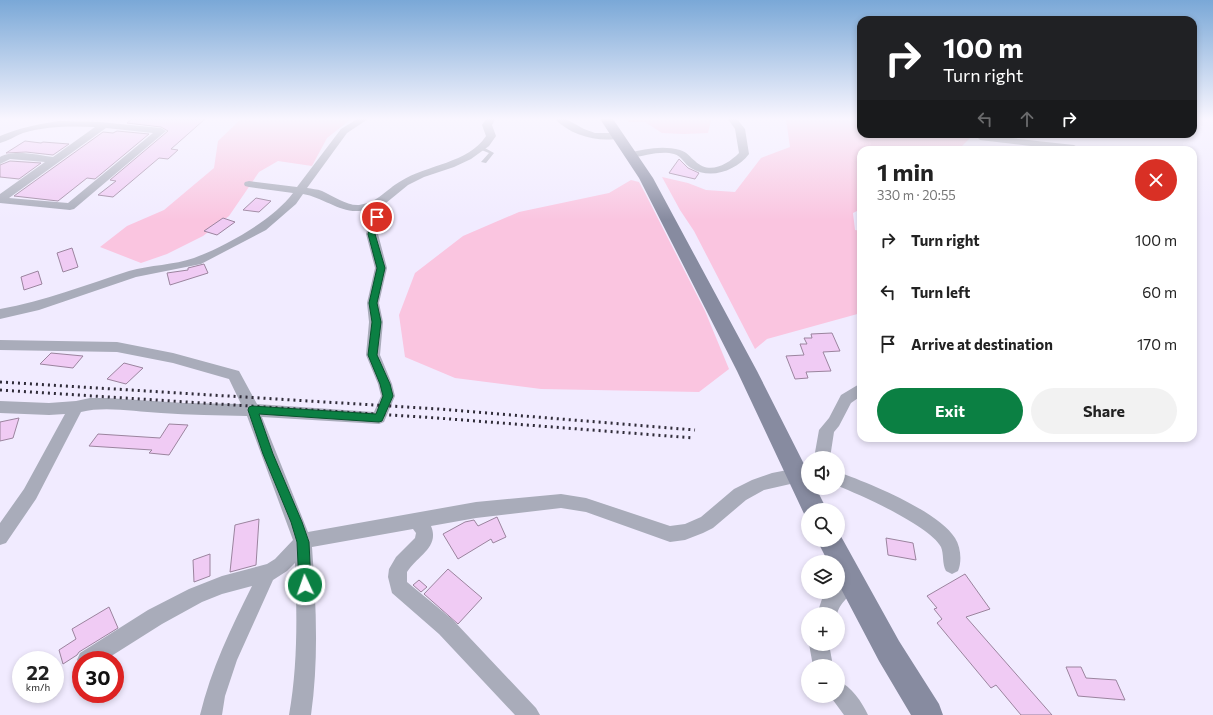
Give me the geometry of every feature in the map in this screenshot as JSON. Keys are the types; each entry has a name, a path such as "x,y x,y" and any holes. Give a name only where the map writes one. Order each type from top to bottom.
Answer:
{"street":[{"path":"0,200 66,152"},
{"path":"0,200 70,207 135,152"},
{"path":"0,314 34,307 134,274 197,261 220,251 262,228 292,202 328,152"},
{"path":"249,184 317,193 348,207 358,208 381,202 404,183 420,175 450,165 473,152"},
{"path":"629,152 646,178 801,471"},
{"path":"631,155 647,152"},
{"path":"679,152 694,166 710,171 732,165 744,154 744,152"},
{"path":"0,162 8,156 55,160"},
{"path":"0,407 29,409 76,407 98,403 184,409 252,410 379,418 388,396 385,384 372,355 376,322 373,303 381,268 372,234 381,202"},
{"path":"0,345 117,347 173,358 234,375 252,410 303,542 306,600 306,648 304,690 300,715"},
{"path":"823,451 827,430 834,422 846,399 857,391"},
{"path":"0,537 30,494 76,407"},
{"path":"101,651 155,617 196,595 222,585 267,573 280,565 303,542 328,535 525,504 561,501 586,506 670,534 683,533 698,528 716,516 739,495 764,481 801,475"},
{"path":"845,482 876,495 927,522 939,532 949,544 952,565"},
{"path":"416,520 424,530 424,538 419,547 399,568 396,580 399,587 446,627 529,715"},
{"path":"834,547 911,689 928,715"},
{"path":"211,715 214,698 227,661 267,573"},
{"path":"829,607 831,600 851,581"},
{"path":"845,699 857,715"}],"lane":[{"path":"484,162 492,153 491,152"}],"shaded area":[{"path":"216,152 319,152 312,166 278,161 259,172 229,216 203,236 167,254 141,263 100,247 127,226 164,210 214,168"},
{"path":"776,152 857,152 857,211 853,213 855,230 857,230 857,314 767,339 755,349 694,231 680,210 662,177 688,183 706,190 735,192 761,158"},
{"path":"631,180 639,182 645,193 705,311 729,369 699,392 541,389 455,378 405,357 399,315 415,273 463,236 519,212 609,193"}],"building":[{"path":"29,152 57,152 53,155"},
{"path":"75,152 127,152 95,179 87,178 58,201 14,196"},
{"path":"143,152 175,152 168,159 159,158 113,197 98,195 116,181 110,180"},
{"path":"679,159 688,168 699,173 695,179 669,173"},
{"path":"10,161 41,163 19,179 0,177 0,165"},
{"path":"256,198 271,201 259,212 243,210"},
{"path":"223,218 235,222 217,235 204,231"},
{"path":"72,248 78,267 63,272 57,253"},
{"path":"204,264 208,273 170,285 167,273 188,270 188,268"},
{"path":"38,271 42,284 24,290 21,277"},
{"path":"832,333 840,351 823,352 831,371 806,372 808,378 795,379 786,356 804,355 800,344 807,344 804,338 812,338 811,334"},
{"path":"51,353 83,356 73,368 40,364"},
{"path":"124,363 143,368 126,384 107,379"},
{"path":"19,418 13,438 0,441 0,422"},
{"path":"169,424 188,425 169,455 149,453 152,450 89,446 98,434 160,438"},
{"path":"497,517 506,537 493,543 491,539 458,559 443,534 465,522 474,520 478,526"},
{"path":"259,519 256,565 230,572 235,525"},
{"path":"886,538 913,543 916,560 888,555"},
{"path":"210,554 210,576 194,582 193,560"},
{"path":"448,569 482,598 458,624 424,594"},
{"path":"965,574 990,609 966,617 1052,715 1021,715 996,685 991,688 937,623 942,619 934,609 937,608 927,596"},
{"path":"419,580 427,587 421,592 413,585"},
{"path":"109,607 118,628 81,651 72,651 72,658 64,663 64,651 59,650 76,639 72,629"},
{"path":"1066,667 1081,667 1086,678 1116,680 1125,700 1078,696"}],"railway":[{"path":"0,382 439,409 695,430"},
{"path":"0,390 437,418 694,438"}],"route":[{"path":"305,585 303,542 252,410 379,418 388,396 385,384 372,355 375,341 376,322 373,303 381,268 372,234 377,217"}]}
